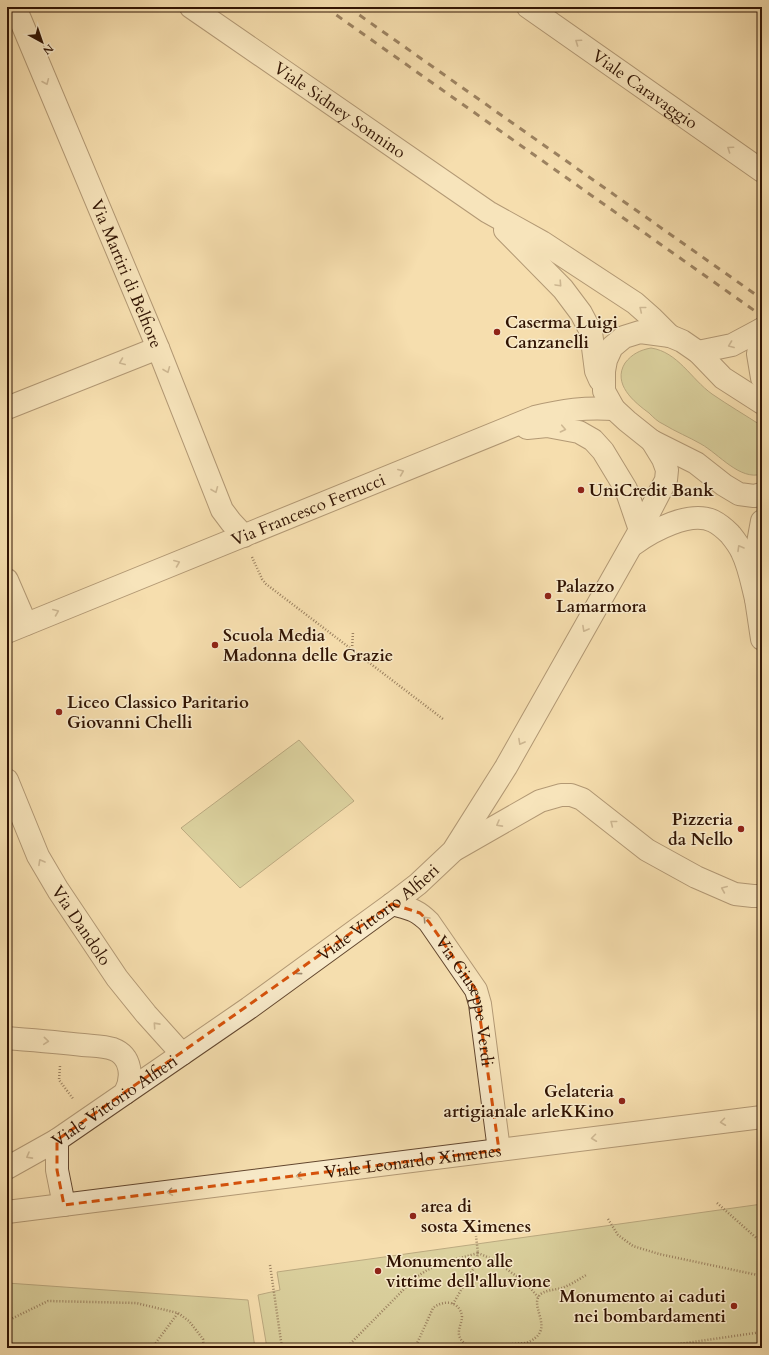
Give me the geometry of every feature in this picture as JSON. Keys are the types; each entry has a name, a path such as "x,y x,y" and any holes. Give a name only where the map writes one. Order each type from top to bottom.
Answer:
{"street":[{"name":"Via Martiri di Belfiore","path":"15,7 158,348 222,510 244,536"},
{"name":"Viale Sidney Sonnino","path":"191,7 488,212 542,242 635,303 670,336"},
{"name":"Viale Caravaggio","path":"535,9 762,171"},
{"name":"Viale Sidney Sonnino","path":"488,212 563,289 581,313 591,332 596,371 609,400"},
{"path":"698,352 732,345 762,329 758,354 762,378"},
{"path":"762,403 723,378 698,352 682,341 670,336 640,332 624,337 612,347 606,360 604,371 609,400 652,441 696,463 724,485 739,494 754,496 762,494"},
{"path":"7,408 158,348"},
{"name":"Via Francesco Ferrucci","path":"16,628 535,417 559,411 594,408 609,400"},
{"path":"497,433 547,426 579,432 592,440 603,451 626,489 636,538"},
{"name":"Viale Vittorio Alfieri","path":"7,1168 58,1140 249,1008 418,884 453,851 506,768 636,538 666,480 667,470 663,459 652,441"},
{"name":"Viale Vittorio Alfieri","path":"636,538 648,534 667,524 686,519 698,518 712,520 725,529 735,540 742,552 756,599"},
{"path":"762,521 756,599 762,639"},
{"path":"7,580 16,628"},
{"name":"Via Dandolo","path":"7,780 35,851 58,890 117,978 146,1014 182,1054"},
{"path":"453,851 540,801 561,795 571,795 582,799 647,850 696,877 735,894 762,896"},
{"name":"Via Giuseppe Verdi","path":"392,904 420,913 429,922 476,990 480,1004 499,1150"},
{"path":"7,1038 114,1049 127,1061 130,1069 129,1086 125,1093"},
{"name":"Viale Leonardo Ximenes","path":"7,1212 762,1117"},
{"path":"58,1140 57,1170 64,1205"}],"path":[{"path":"244,536 262,579 266,584 443,719"},
{"path":"352,650 353,632"},
{"path":"60,1065 59,1080 74,1100 80,1096"},
{"path":"717,1203 762,1243"},
{"path":"608,1219 618,1235 633,1246 659,1254 762,1276"},
{"path":"453,1304 476,1264 478,1253 476,1236"},
{"path":"346,1348 409,1284 426,1270 442,1263 478,1253 492,1259 525,1282 538,1297"},
{"path":"270,1265 282,1348"},
{"path":"415,1348 433,1308 444,1302 453,1304 460,1311 462,1318 459,1336 466,1345 472,1347 526,1343 537,1337 541,1331 542,1324 537,1301 538,1297 542,1293 561,1288 586,1275"},
{"path":"7,1321 48,1301 136,1303 178,1313 190,1321 203,1339 204,1348"},
{"path":"152,1348 178,1313"},
{"path":"651,1348 762,1332"}],"highlighted area":[{"path":"392,904 420,913 429,922 476,990 499,1150 64,1205 57,1170 57,1140"}],"green space":[{"path":"651,348 661,351 677,360 704,388 762,426 762,474 746,474 738,470 708,448 659,422 631,398 626,392 621,378 625,363 633,355"},
{"path":"299,740 354,801 240,888 181,828"},
{"path":"762,1204 762,1348 267,1348 258,1295 280,1290 277,1272"},
{"path":"7,1283 248,1300 255,1348 7,1348"}],"railway":[{"path":"325,7 762,316"},
{"path":"348,7 762,299"}],"place":[{"name":"Caserma Luigi Canzanelli","path":"497,332"},
{"name":"UniCredit Bank","path":"581,490"},
{"name":"Palazzo Lamarmora","path":"548,596"},
{"name":"Scuola Media Madonna delle Grazie","path":"215,645"},
{"name":"Liceo Classico Paritario Giovanni Chelli","path":"59,712"},
{"name":"Pizzeria da Nello","path":"741,829"},
{"name":"Gelateria artigianale arleKKino","path":"622,1101"},
{"name":"area di sosta Ximenes","path":"413,1216"},
{"name":"Monumento alle vittime dell'alluvione","path":"378,1271"},
{"name":"Monumento ai caduti nei bombardamenti","path":"734,1306"}]}
